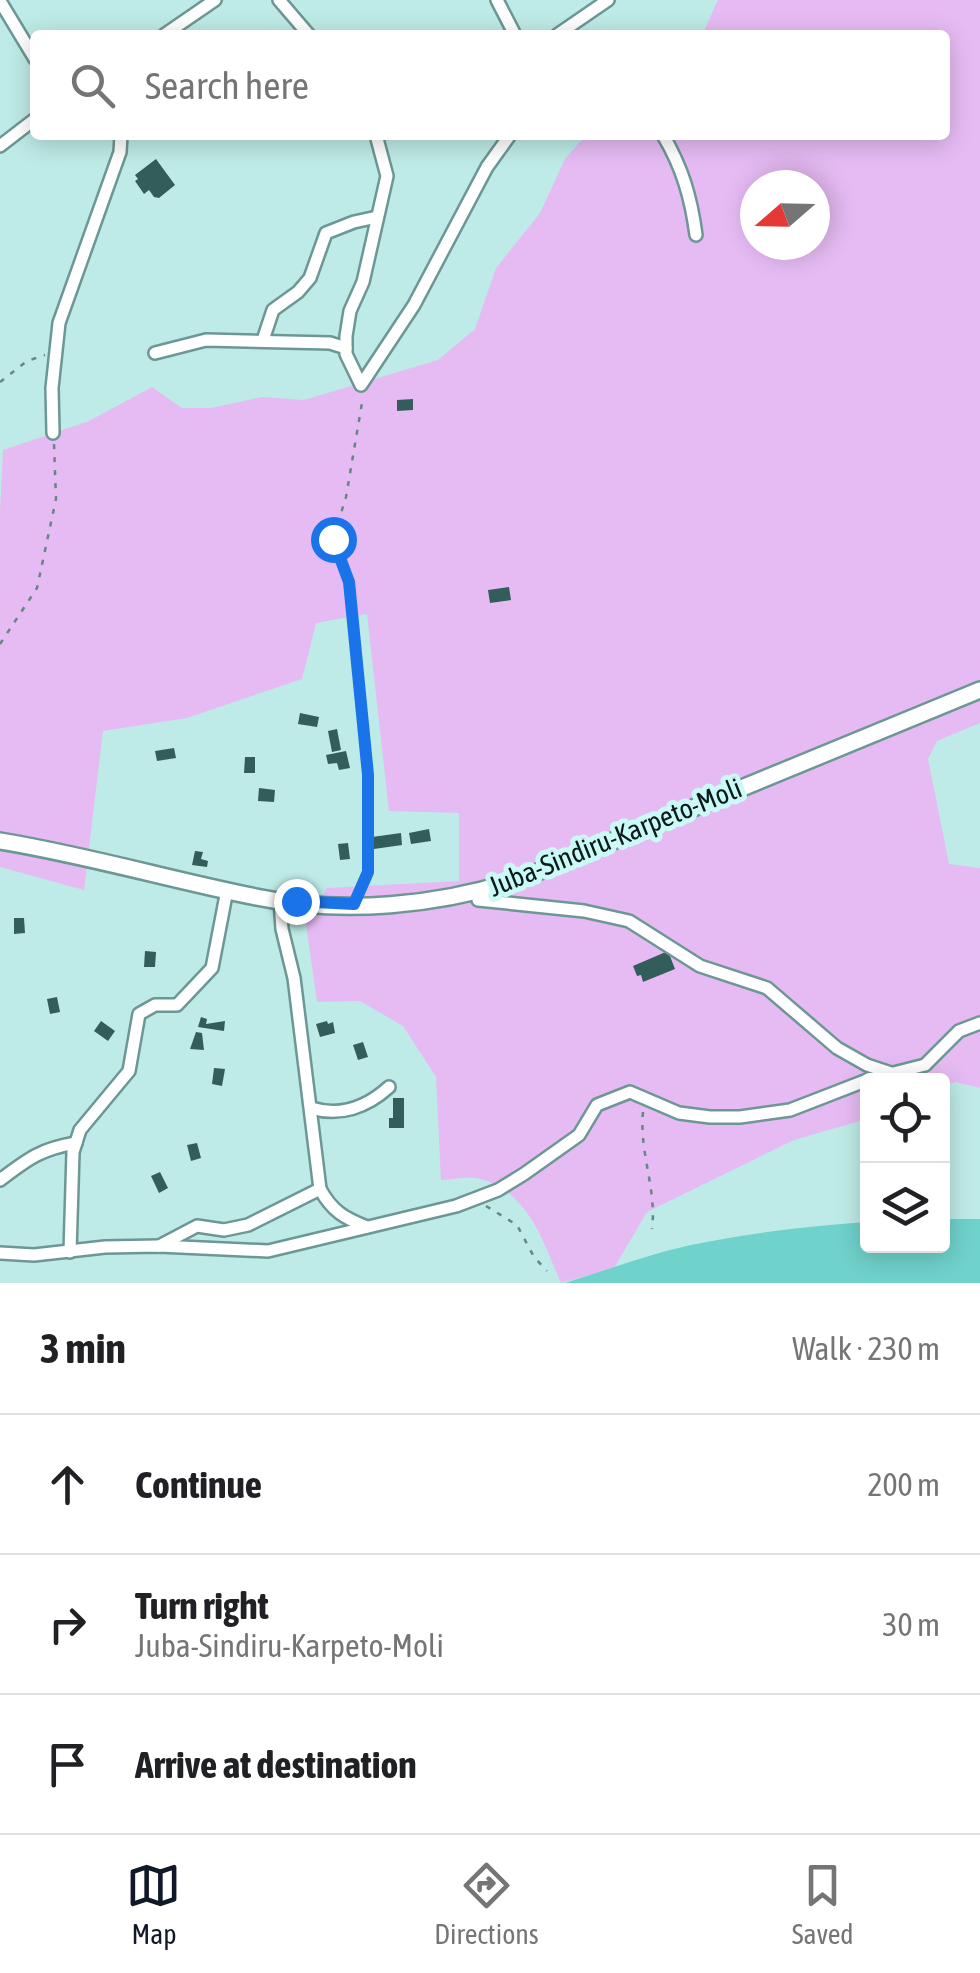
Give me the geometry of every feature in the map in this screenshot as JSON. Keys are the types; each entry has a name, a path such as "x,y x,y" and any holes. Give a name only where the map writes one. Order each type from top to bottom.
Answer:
{"main road":[{"name":"Juba-Sindiru-Karpeto-Moli","path":"0,841 280,900 354,904 446,899 523,878 980,690"}],"street":[{"path":"171,30 215,0"},
{"path":"280,0 304,30"},
{"path":"497,0 512,30"},
{"path":"564,30 608,0"},
{"path":"0,1 30,52"},
{"path":"0,146 30,123"},
{"path":"53,433 54,353 59,323 82,265 121,140"},
{"path":"377,140 387,176 363,282 350,311 346,348 361,385 414,305 487,167 506,140"},
{"path":"665,140 682,170 692,201 696,234"},
{"path":"262,340 274,310 310,278 326,233 377,217"},
{"path":"154,353 206,340 330,343 346,348"},
{"path":"70,1252 70,1197 80,1130 129,1071 139,1014 154,1005 177,1004 212,968 227,890"},
{"path":"280,900 282,929 294,978 320,1189 329,1206 342,1217 368,1228"},
{"path":"478,900 584,911 628,920 700,966 767,988 838,1048 891,1073"},
{"path":"897,1073 925,1064 959,1031 980,1023"},
{"path":"0,1253 34,1255 160,1246 268,1251 476,1200 571,1142 597,1105 630,1092 679,1113 740,1117 804,1106 860,1084"},
{"path":"310,1108 356,1108 389,1087"},
{"path":"0,1180 30,1156 50,1147 76,1143"},
{"path":"160,1246 196,1226 224,1230 248,1225 320,1189"}],"path":[{"path":"0,382 27,361 54,353"},
{"path":"354,904 368,872 368,775 349,582 333,539 346,497 364,400 361,385"},
{"path":"0,644 37,588 56,498 53,433"},
{"path":"646,1101 642,1122 644,1162 654,1204 652,1229"},
{"path":"476,1200 517,1225 534,1257 547,1271"}],"shaded area":[{"path":"718,0 980,0 980,723 937,741 928,759 949,864 980,868 980,1088 950,1084 950,1073 860,1073 860,1121 794,1140 647,1212 614,1268 561,1283 532,1220 511,1195 481,1179 441,1180 436,1077 403,1026 360,1001 317,1002 306,924 327,888 459,881 459,813 389,811 367,614 316,623 302,679 187,718 103,731 84,890 0,867 3,450 89,421 152,387 182,408 211,408 262,397 304,400 438,360 475,329 496,268 540,213 565,159 582,140 950,140 950,30 704,30"}],"water":[{"path":"950,1219 980,1219 980,1283 565,1283 691,1245 860,1223 860,1253 950,1253"}],"building":[{"path":"156,159 175,185 159,198 149,190 144,194 135,181 135,175"},
{"path":"413,399 413,410 397,411 397,400"},
{"path":"509,587 511,600 490,603 488,590"},
{"path":"300,713 319,717 317,727 298,724"},
{"path":"337,729 341,750 332,752 328,731"},
{"path":"174,748 176,758 157,761 155,751"},
{"path":"346,751 350,768 339,770 337,763 328,764 326,755"},
{"path":"245,757 255,757 255,773 244,773"},
{"path":"259,788 275,790 274,802 258,801"},
{"path":"429,829 431,841 411,844 409,833"},
{"path":"401,833 402,845 374,849 372,837"},
{"path":"348,843 350,859 340,860 338,844"},
{"path":"195,851 203,852 201,859 208,861 207,867 192,865"},
{"path":"14,918 24,918 25,933 14,934"},
{"path":"145,951 156,952 155,967 144,967"},
{"path":"668,951 675,969 643,982 641,975 637,976 633,966"},
{"path":"57,997 60,1012 50,1014 47,999"},
{"path":"201,1017 207,1019 206,1024 225,1021 224,1031 198,1027"},
{"path":"101,1021 115,1031 108,1041 94,1031"},
{"path":"333,1022 335,1033 320,1037 316,1024"},
{"path":"196,1032 202,1033 204,1050 190,1049"},
{"path":"363,1042 368,1057 358,1060 353,1045"},
{"path":"214,1068 225,1069 222,1086 212,1084"},
{"path":"393,1098 404,1098 404,1128 389,1128"},
{"path":"197,1143 201,1158 191,1161 187,1145"},
{"path":"160,1172 168,1188 159,1193 151,1176"}],"route":[{"path":"296,901 354,904 368,872 368,775 349,582 333,539"}]}
